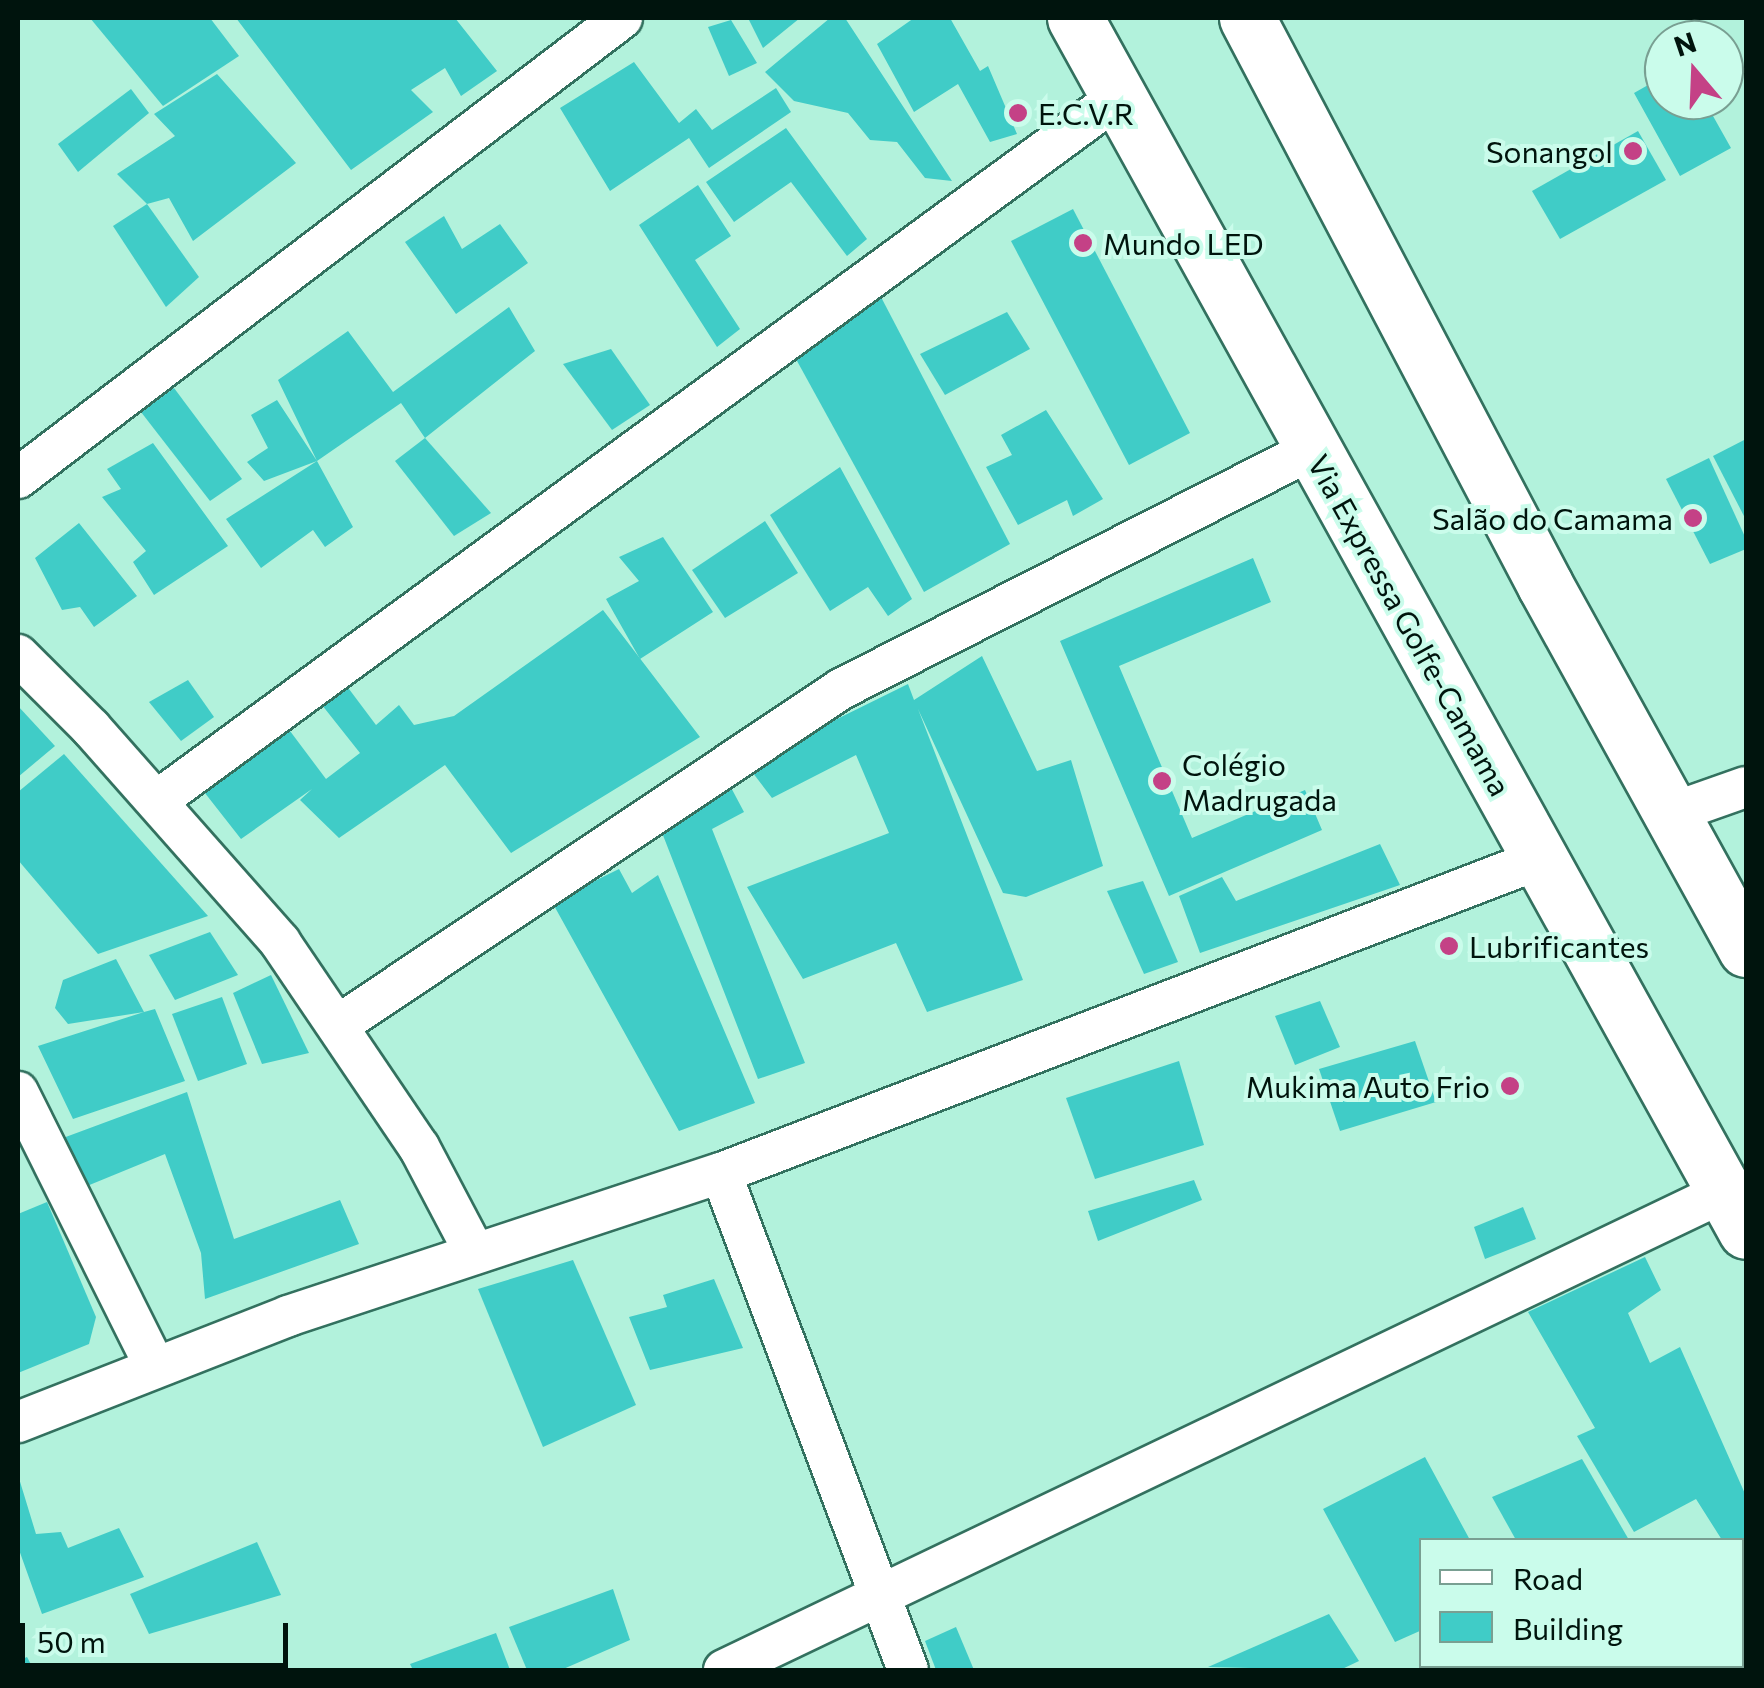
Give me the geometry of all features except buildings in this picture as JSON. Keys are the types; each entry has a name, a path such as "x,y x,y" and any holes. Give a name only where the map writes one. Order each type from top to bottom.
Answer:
{"highway":[{"name":"Via Expressa Golfe-Camama","path":"1076,18 1736,1212"},
{"path":"1247,18 1746,949"}],"street":[{"path":"18,478 622,18"},
{"path":"158,800 1120,96"},
{"path":"340,1024 842,688 1313,449"},
{"path":"18,655 158,800 280,942 340,1024 419,1147 475,1253"},
{"path":"1672,813 1746,787"},
{"path":"18,1422 155,1367 475,1253 721,1173 1540,860"},
{"path":"18,1092 155,1367"},
{"path":"721,1173 908,1670"},
{"path":"724,1670 879,1596 1736,1212"}],"place":[{"name":"E.C.V.R","path":"1018,113"},
{"name":"Sonangol","path":"1633,151"},
{"name":"Mundo LED","path":"1083,243"},
{"name":"Salão do Camama","path":"1693,518"},
{"name":"Colégio Madrugada","path":"1162,781"},
{"name":"Lubrificantes","path":"1449,946"},
{"name":"Mukima Auto Frio","path":"1510,1086"}]}
